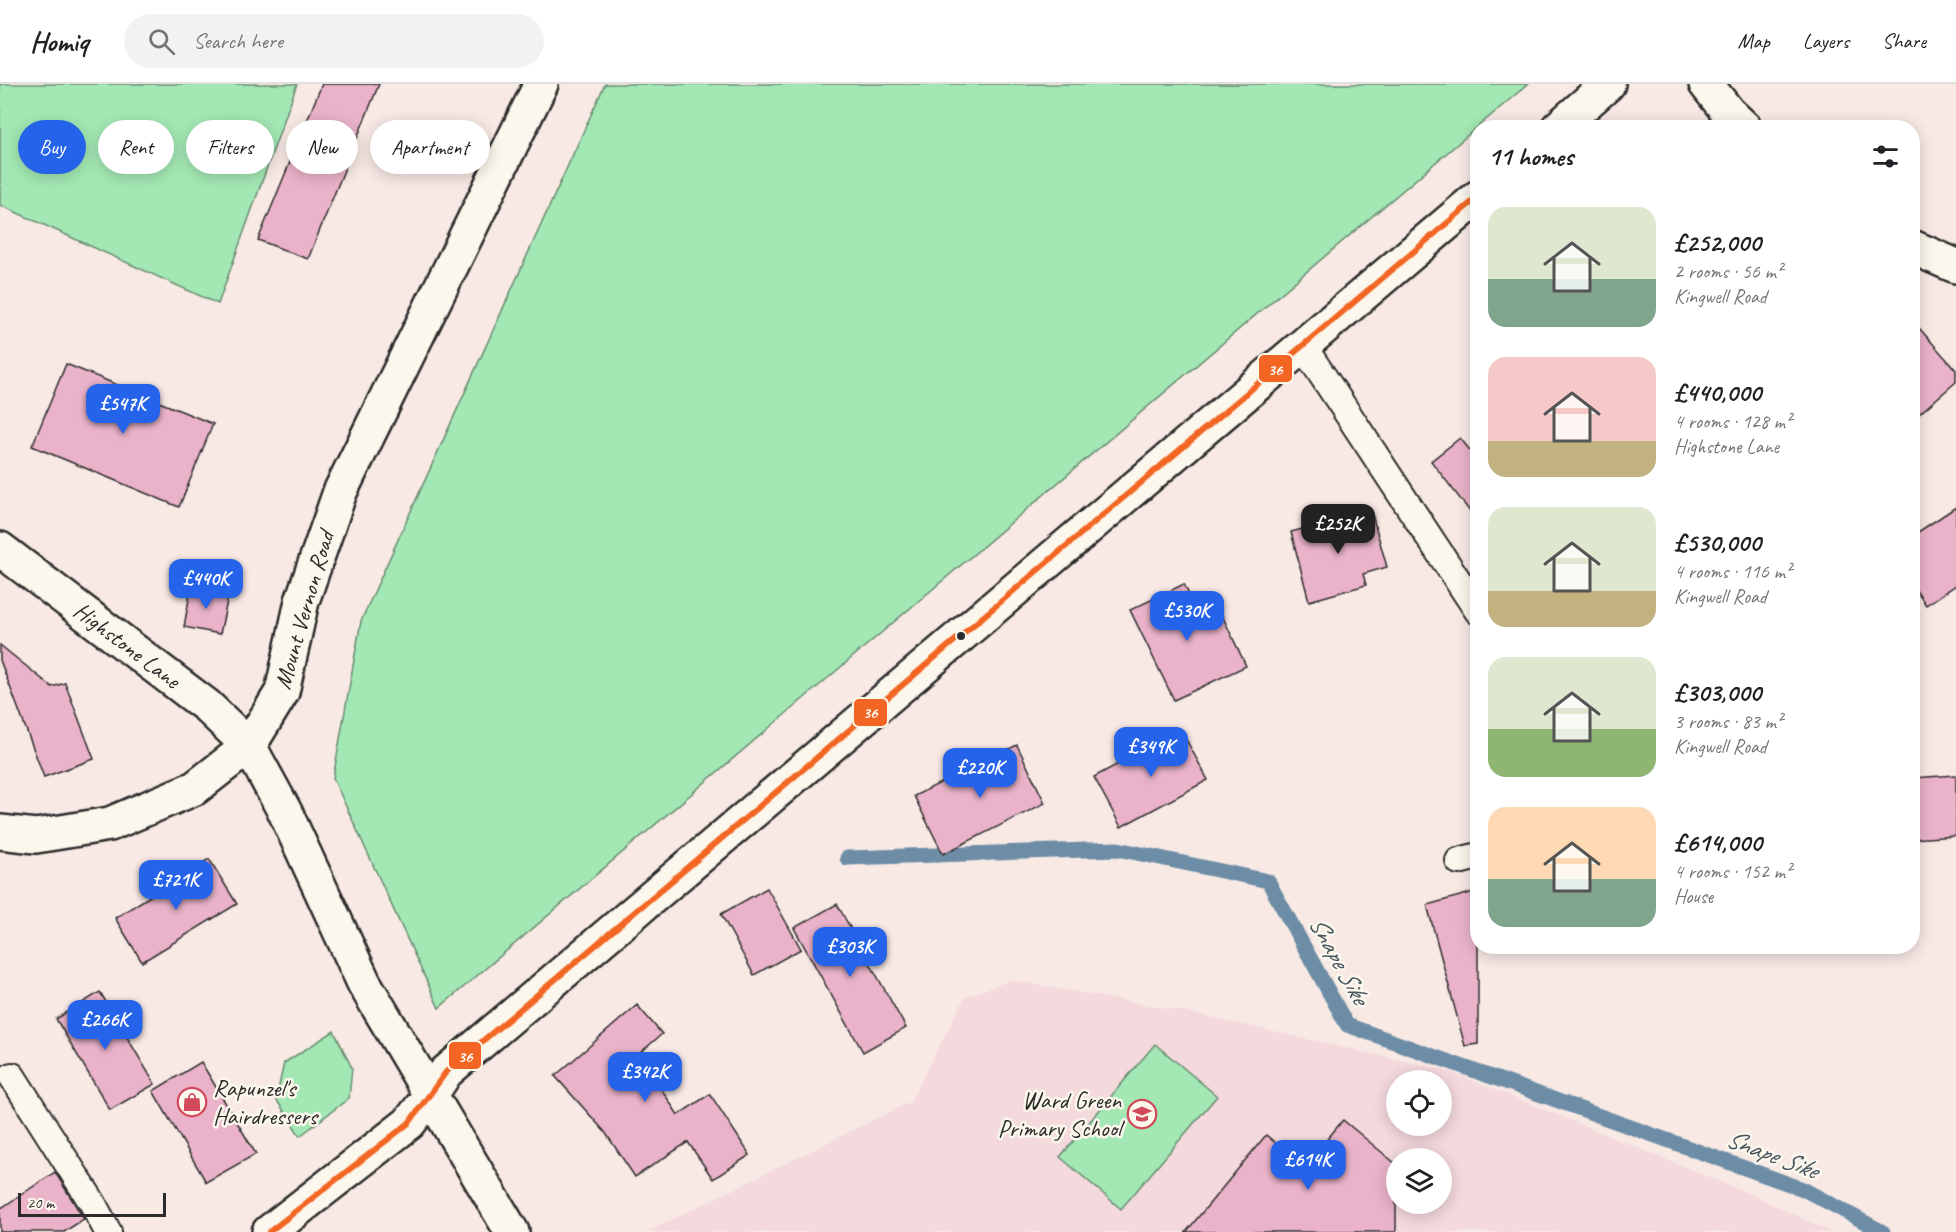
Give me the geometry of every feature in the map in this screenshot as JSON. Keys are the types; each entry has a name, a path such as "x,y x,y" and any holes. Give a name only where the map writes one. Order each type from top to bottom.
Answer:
{"street":[{"name":"Mount Vernon Road","path":"249,746 282,692 302,600 340,492 541,84"},
{"path":"1567,120 1608,84"},
{"path":"1706,84 1736,120"},
{"path":"269,1232 409,1123 446,1072 1470,204"},
{"path":"1920,250 1956,266"},
{"name":"Highstone Lane","path":"0,549 207,706 249,746"},
{"path":"0,832 36,836 110,824 195,788 249,746 285,812 364,984 513,1232"}],"lane":[{"path":"1303,346 1470,598"},
{"path":"12,1076 92,1202 108,1232"}],"shaded area":[{"name":"Ward Green Primary School","path":"1011,980 1186,1012 1443,1070 1386,1070 1386,1136 1452,1136 1452,1072 1755,1196 1832,1232 647,1232 910,1102 965,997"}],"green space":[{"path":"0,84 297,84 274,148 274,120 186,120 186,174 265,174 218,304 0,205"},
{"path":"605,84 1528,84 1486,120 1470,120 1470,133 439,1008 333,778 361,621"},
{"path":"334,1031 352,1068 349,1098 300,1136 276,1099 284,1063"},
{"path":"1155,1044 1217,1096 1121,1209 1060,1157"}],"building":[{"path":"322,84 379,84 358,136 358,120 307,120"},
{"path":"286,172 286,174 342,174 308,259 258,240"},
{"path":"1920,329 1956,370 1956,382 1920,413"},
{"path":"66,364 213,424 179,507 32,446"},
{"path":"1460,438 1470,450 1470,512 1431,461"},
{"path":"1956,507 1956,585 1926,605 1920,596 1920,531"},
{"path":"1371,511 1387,567 1363,574 1366,585 1309,601 1291,532"},
{"path":"1184,584 1200,618 1219,609 1246,666 1174,700 1130,610"},
{"path":"191,588 229,592 220,634 184,627"},
{"path":"0,645 52,687 65,683 94,759 44,777 0,660"},
{"path":"1181,730 1208,780 1121,827 1094,777"},
{"path":"1017,745 1045,803 943,854 914,796"},
{"path":"1956,775 1956,836 1920,838 1920,777"},
{"path":"209,859 237,904 142,962 115,918"},
{"path":"767,888 801,949 754,975 721,914"},
{"path":"1470,893 1470,954 1478,954 1478,1044 1465,1046 1427,905"},
{"path":"837,904 906,1028 863,1052 794,928"},
{"path":"100,992 155,1084 110,1110 56,1019"},
{"path":"637,1005 662,1034 639,1054 678,1115 710,1094 750,1155 713,1179 688,1142 635,1177 605,1132 555,1076"},
{"path":"201,1062 256,1154 206,1182 153,1091"},
{"path":"1343,1120 1386,1156 1386,1214 1396,1214 1396,1232 1186,1232 1266,1135 1304,1167"},
{"path":"55,1172 84,1219 64,1232 0,1232 0,1209"}],"waterway":[{"name":"Snape Sike","path":"847,858 1118,849 1268,881 1347,1025 1803,1189 1883,1232"}],"transit line":[{"name":"36","path":"269,1232 409,1123 446,1072 1470,204"}],"place":[{"name":"Rapunzel's Hairdressers","path":"192,1102"},
{"name":"Ward Green Primary School","path":"1142,1114"}]}
